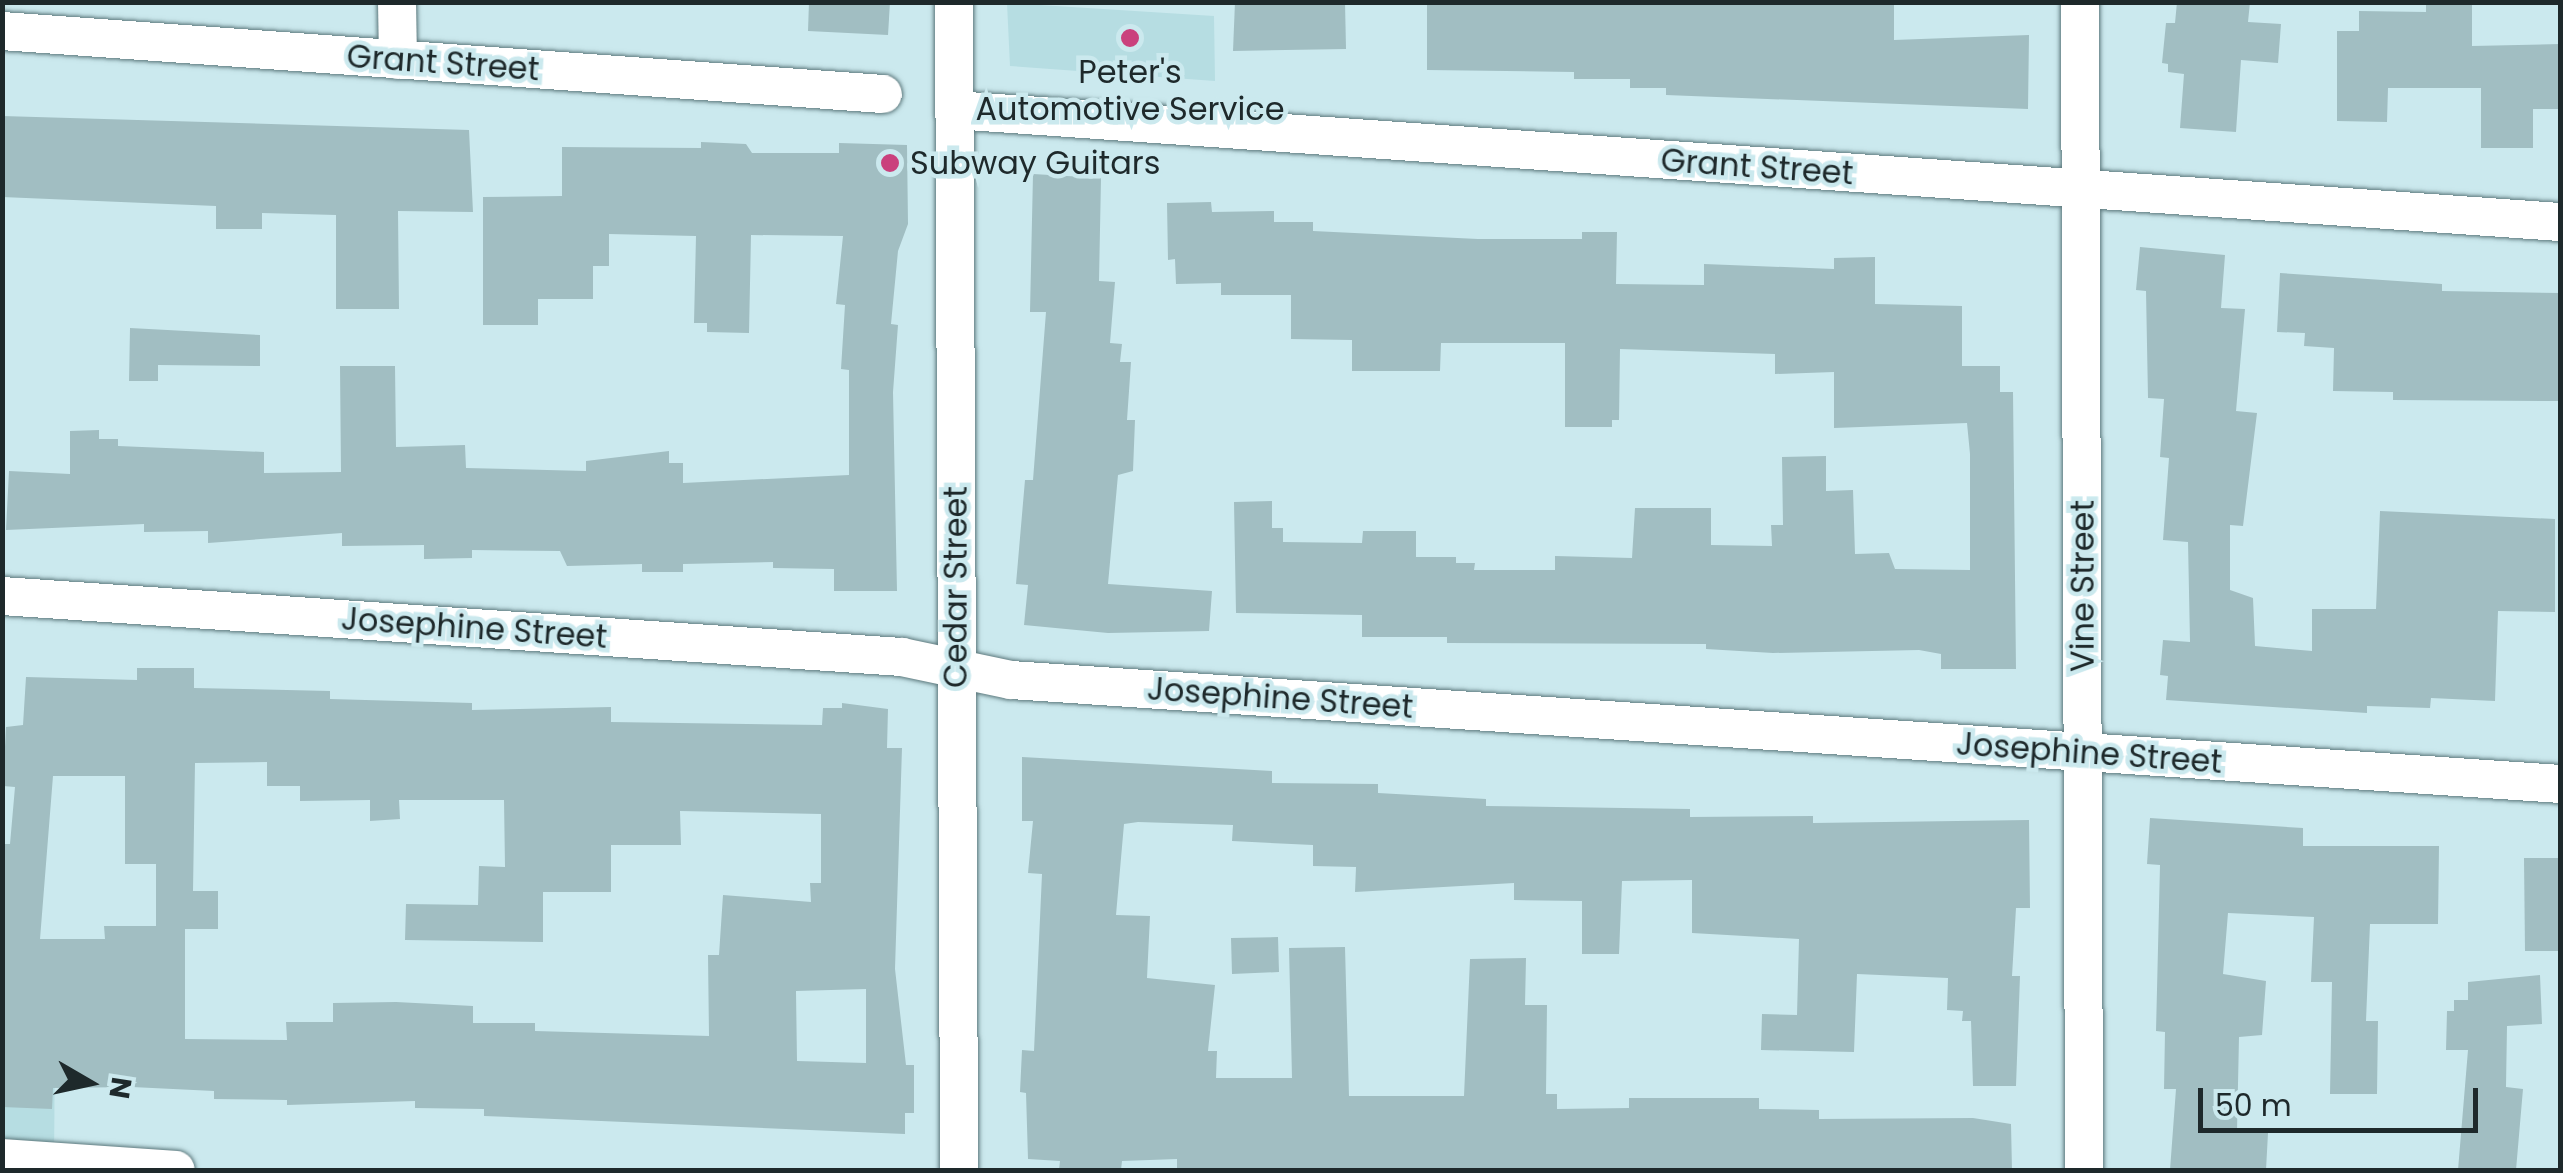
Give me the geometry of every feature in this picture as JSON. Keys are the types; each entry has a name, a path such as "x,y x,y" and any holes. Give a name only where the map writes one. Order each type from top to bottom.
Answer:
{"street":[{"path":"397,2 398,60"},
{"name":"Cedar Street","path":"954,2 959,1170"},
{"name":"Vine Street","path":"2080,2 2084,1170"},
{"name":"Grant Street","path":"2,31 882,94"},
{"name":"Grant Street","path":"954,110 2560,222"},
{"name":"Josephine Street","path":"2,596 882,656 1011,680 2560,784"},
{"path":"2,1158 176,1170"}],"shaded area":[{"path":"1007,3 1214,16 1215,81 1010,66"},
{"path":"3,1020 55,1022 54,1170 3,1170"}],"building":[{"path":"809,2 890,2 888,35 808,31"},
{"path":"1235,2 1345,2 1346,49 1233,51"},
{"path":"1427,2 1894,2 1894,40 2029,35 2028,109 1666,95 1666,88 1630,88 1630,79 1574,79 1574,72 1427,70"},
{"path":"2177,2 2250,2 2248,22 2281,24 2278,63 2241,60 2236,132 2180,128 2184,74 2168,72 2168,64 2162,63 2166,23 2175,23"},
{"path":"2426,2 2472,2 2472,46 2560,44 2560,109 2533,109 2533,148 2481,148 2481,88 2388,88 2387,122 2337,121 2337,31 2359,31 2359,11 2426,12"},
{"path":"2,116 469,130 473,212 398,211 399,309 336,309 336,215 262,213 262,229 216,229 216,206 2,197"},
{"path":"701,142 746,144 752,153 839,153 839,143 907,145 908,224 898,251 891,324 898,325 893,392 897,591 834,591 834,569 773,568 773,562 683,564 683,572 642,572 642,564 567,566 560,551 472,550 472,558 424,559 424,545 342,546 342,533 208,543 208,531 144,532 144,524 6,530 9,471 70,474 70,431 99,430 99,439 118,439 118,446 264,452 264,473 341,472 340,366 395,366 396,447 465,445 466,468 586,471 586,461 669,451 669,463 683,463 683,483 849,475 849,370 841,369 845,305 836,304 843,236 751,235 749,333 707,332 707,323 694,323 696,236 609,234 609,266 593,266 593,299 538,299 538,325 483,325 483,197 562,196 562,147 701,148"},
{"path":"1033,174 1101,178 1099,281 1115,282 1110,343 1122,344 1120,362 1131,362 1127,420 1135,420 1133,471 1118,475 1108,584 1212,591 1209,631 1108,633 1024,625 1028,585 1016,584 1025,480 1033,480 1046,312 1030,312"},
{"path":"1211,202 1212,212 1274,211 1274,222 1313,222 1313,231 1478,239 1582,239 1582,232 1617,232 1616,284 1704,285 1704,264 1834,269 1834,258 1875,257 1875,304 1962,306 1962,366 2000,366 2000,392 2013,392 2016,669 1941,669 1941,654 1919,650 1773,653 1706,649 1706,644 1447,643 1447,637 1362,637 1362,615 1236,613 1234,502 1272,501 1272,528 1283,528 1283,542 1362,543 1363,531 1416,531 1416,557 1456,557 1456,563 1475,563 1474,570 1555,570 1555,556 1632,558 1635,508 1711,508 1711,545 1772,546 1771,525 1783,525 1782,457 1826,456 1826,491 1853,490 1855,554 1889,553 1895,569 1970,570 1970,454 1967,423 1834,428 1834,372 1775,374 1775,354 1620,349 1619,420 1612,420 1612,427 1565,427 1565,343 1441,343 1440,371 1352,371 1352,340 1291,339 1291,295 1221,295 1221,283 1176,284 1175,259 1168,260 1167,203"},
{"path":"2140,247 2225,255 2221,308 2245,309 2236,411 2257,413 2243,526 2230,525 2230,590 2253,598 2255,646 2312,651 2312,609 2376,609 2380,511 2555,519 2555,612 2498,611 2495,701 2431,698 2430,708 2367,706 2367,713 2166,700 2168,676 2160,675 2163,640 2190,642 2188,542 2163,540 2169,458 2160,457 2164,399 2148,398 2146,291 2136,290"},
{"path":"2280,273 2442,284 2442,291 2560,293 2560,401 2393,400 2393,392 2333,391 2334,348 2304,346 2305,333 2277,332"},
{"path":"130,328 260,335 260,366 158,365 158,381 129,381"},
{"path":"137,668 194,668 194,688 330,691 330,699 472,703 472,710 611,707 611,722 822,725 823,708 842,708 842,703 888,709 887,748 902,748 895,969 906,1065 914,1065 914,1113 905,1113 905,1134 484,1116 484,1109 415,1108 415,1101 287,1105 287,1100 214,1099 214,1091 132,1087 53,1088 52,1109 2,1107 2,844 10,844 15,787 3,786 6,727 23,725 26,677 137,680","holes":["267,762 267,786 300,786 300,801 370,800 370,821 400,819 399,800 504,800 505,867 479,866 478,905 406,904 405,940 543,942 543,892 611,892 611,845 681,845 680,811 821,814 821,883 810,883 811,902 723,895 719,955 708,955 709,1036 535,1031 535,1023 473,1023 473,1006 396,1002 333,1003 333,1022 286,1022 287,1040 185,1039 185,929 218,929 218,891 193,891 195,763","53,776 125,776 125,864 156,864 156,926 104,926 105,939 40,939","866,989 866,1063 797,1061 796,991"]},
{"path":"1022,757 1272,771 1272,783 1378,784 1378,793 1486,799 1486,806 1690,809 1690,817 1813,816 1813,823 2029,820 2030,908 2016,908 2012,976 2020,976 2016,1086 1973,1086 1971,1021 1962,1021 1963,1011 1947,1010 1948,978 1857,974 1854,1052 1761,1050 1762,1014 1797,1015 1799,939 1692,933 1692,880 1622,881 1619,954 1582,954 1582,901 1514,900 1514,883 1355,892 1356,867 1313,866 1313,845 1232,841 1233,825 1138,822 1124,824 1116,915 1150,916 1147,978 1215,985 1208,1051 1217,1051 1216,1078 1292,1078 1289,948 1345,947 1349,1096 1464,1096 1470,959 1526,958 1525,1005 1547,1005 1546,1094 1557,1094 1557,1109 1629,1108 1629,1098 1759,1098 1759,1109 1819,1110 1819,1119 1973,1118 2011,1124 2012,1170 1177,1170 1177,1159 1122,1161 1121,1170 1059,1170 1060,1161 1028,1159 1026,1093 1020,1092 1022,1050 1034,1051 1042,874 1028,873 1033,821 1022,821"},
{"path":"2150,818 2303,828 2303,846 2439,846 2438,924 2370,924 2366,1021 2378,1021 2377,1094 2330,1094 2332,982 2311,982 2314,917 2228,913 2223,974 2266,981 2262,1035 2239,1037 2237,1131 2268,1133 2266,1170 2170,1170 2176,1089 2164,1089 2165,1032 2156,1031 2160,865 2147,864"},
{"path":"2524,858 2560,858 2560,951 2525,951"},
{"path":"1278,937 1279,972 1232,974 1231,938"},
{"path":"2540,975 2542,1024 2507,1026 2506,1087 2523,1089 2516,1170 2458,1170 2468,1050 2446,1050 2447,1011 2454,1011 2454,1000 2468,1000 2468,982"}],"place":[{"name":"Peter's Automotive Service","path":"1130,38"},
{"name":"Subway Guitars","path":"890,163"}]}
